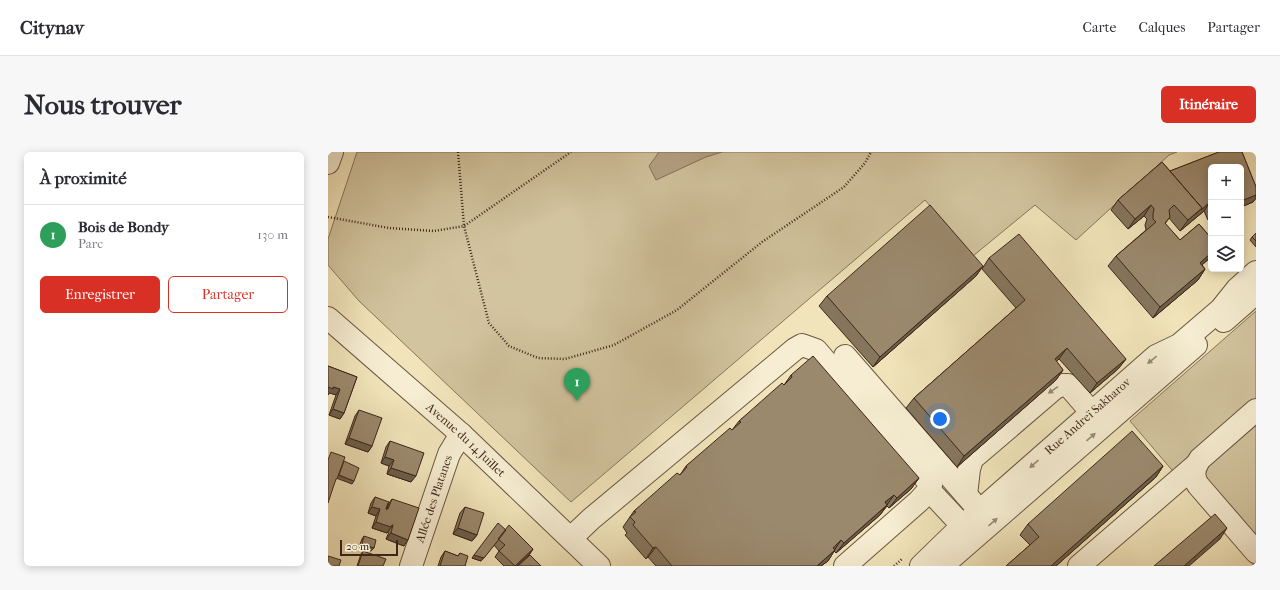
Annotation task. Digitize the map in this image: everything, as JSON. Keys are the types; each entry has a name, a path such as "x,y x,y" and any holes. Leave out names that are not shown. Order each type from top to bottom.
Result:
{"street":[{"name":"Rue Andreï Sakharov","path":"942,566 968,533 980,511 1156,356 1179,345 1221,309 1237,289 1256,272"},
{"name":"Rue Andreï Sakharov","path":"921,566 968,533 1256,293"},
{"name":"Avenue du 14 Juillet","path":"328,318 461,434 599,566"},
{"path":"571,538 591,519 795,349 802,345 816,350 931,485 929,490 919,502 846,566"},
{"path":"845,356 980,511"},
{"path":"966,495 969,469 972,459 1055,388 1062,385 1068,385 1092,413"},
{"path":"1256,410 1200,459 1194,471 1194,480 1256,552"},
{"name":"Allée des Platanes","path":"411,566 449,454 461,434"},
{"path":"1079,566 1196,465"},
{"path":"929,490 968,533"}],"path":[{"path":"458,152 464,226 489,323 509,346 538,358 564,359 614,345 677,310 762,242 844,187 865,163 871,152"},
{"path":"328,217 389,228 434,231 464,226 571,152"}],"shaded area":[{"path":"357,152 1177,152 1169,155 1076,240 1035,205 973,256 925,200 571,502 359,301 328,265 328,239"},
{"path":"659,152 722,152 706,157 656,180 649,166"},
{"path":"1256,311 1256,566 1254,566 1130,421"}],"building":[{"path":"1219,152 1242,152 1256,187 1256,195 1244,200 1244,164 1208,164 1208,204 1201,210 1202,208 1170,171"},
{"path":"1162,162 1202,208 1188,220 1174,205 1169,210 1170,217 1165,223 1180,240 1199,224 1208,234 1208,256 1200,263 1205,269 1160,307 1116,256 1156,222 1153,219 1154,209 1151,205 1135,219 1118,200"},
{"path":"930,205 983,266 880,357 827,296"},
{"path":"1256,233 1256,241 1252,237"},
{"path":"1019,234 1126,359 1097,383 1067,348 1055,359 1063,370 964,456 914,398 1025,300 989,258"},
{"path":"813,356 919,478 897,498 894,495 885,502 887,505 844,543 841,540 833,548 835,550 817,566 672,566 656,547 653,548 633,525 635,522 630,517 636,512 634,511 677,473 680,475 687,467 686,466 730,428 732,430 741,422 739,421 782,383 784,385 792,377 791,375"},
{"path":"328,366 357,377 344,413 333,409 340,389 328,387"},
{"path":"359,410 382,418 372,446 349,438"},
{"path":"1132,431 1163,466 1051,566 1006,566 1039,537 1028,524"},
{"path":"390,441 424,453 416,476 391,468 394,460 385,457"},
{"path":"331,452 345,457 328,503 328,460"},
{"path":"344,461 359,468 354,481 339,475"},
{"path":"375,497 389,502 386,509 388,509 392,499 419,508 408,540 391,533 393,525 391,527 376,522 380,509 372,507"},
{"path":"465,507 484,513 477,535 458,528"},
{"path":"1215,514 1227,528 1184,566 1154,566"},
{"path":"498,523 506,530 484,558 474,555"},
{"path":"509,525 533,549 515,566 499,551 505,545 498,539"},
{"path":"364,536 376,540 374,548 362,544"},
{"path":"363,551 386,559 383,566 358,566"},
{"path":"445,551 458,556 460,553 468,556 465,566 440,566"},
{"path":"530,555 541,566 518,566"},
{"path":"328,556 341,560 339,566 328,566"}],"place":[{"name":"Bois de Bondy","path":"577,401"}]}
